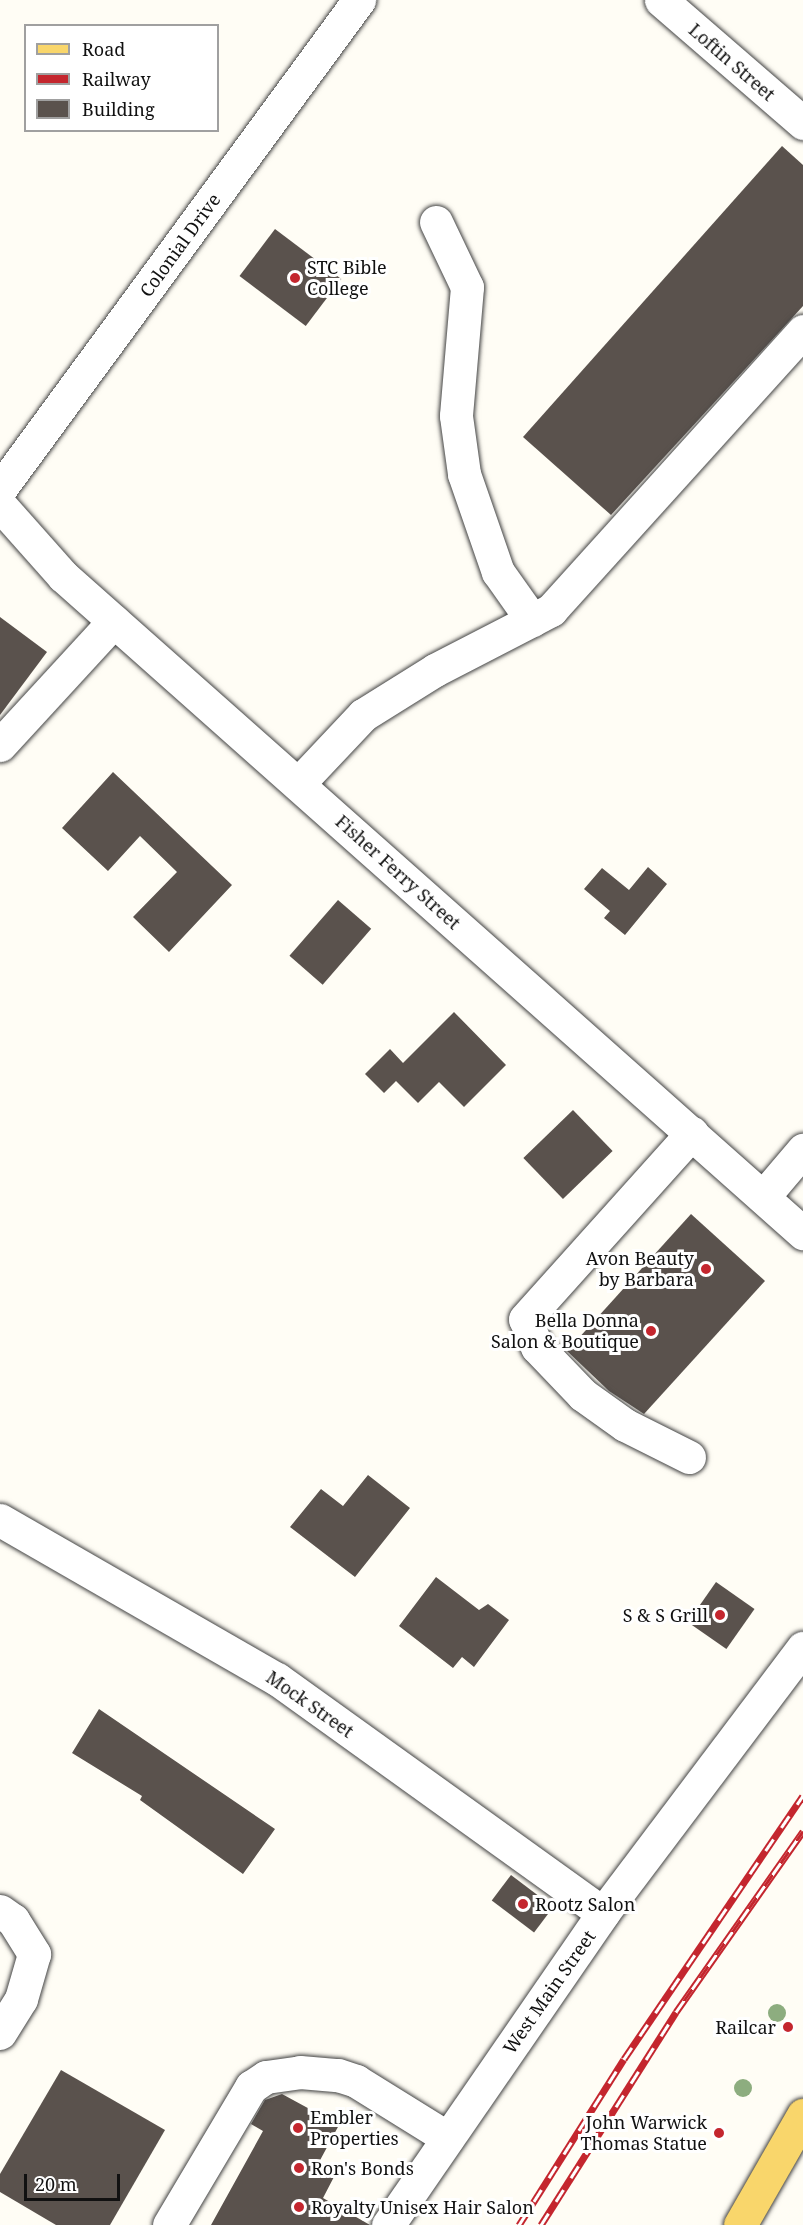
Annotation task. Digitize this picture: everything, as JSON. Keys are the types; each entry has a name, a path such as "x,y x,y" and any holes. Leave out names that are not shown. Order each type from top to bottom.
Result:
{"main road":[{"path":"740,2225 803,2115"}],"street":[{"name":"Colonial Drive","path":"0,489 359,0"},
{"name":"Loftin Street","path":"661,0 803,123"},
{"path":"436,222 467,287 456,416 464,474 498,572 532,620"},
{"path":"298,784 363,715 435,670 551,610 599,562 803,331"},
{"name":"Fisher Ferry Street","path":"0,505 63,576 803,1233"},
{"path":"0,745 114,621"},
{"path":"689,1457 625,1425 583,1395 537,1347 525,1319 692,1133"},
{"path":"763,1197 803,1150"},
{"name":"Mock Street","path":"0,1520 277,1679 603,1914"},
{"name":"West Main Street","path":"388,2225 603,1914 803,1648"},
{"path":"0,1911 13,1920 34,1954 21,1999 0,2033"},
{"path":"169,2225 251,2087 266,2077 318,2072 357,2081 448,2138"}],"building":[{"path":"782,146 803,165 803,306 611,515 523,437"},
{"path":"275,229 341,279 306,326 239,276"},
{"path":"0,617 47,652 0,715"},
{"path":"113,772 232,885 169,952 133,917 177,872 140,836 108,871 62,828"},
{"path":"648,867 667,884 625,935 604,918 610,911 584,889 602,868 629,890"},
{"path":"338,900 371,929 323,985 289,956"},
{"path":"454,1012 506,1065 464,1107 439,1082 418,1103 396,1081 384,1093 365,1074 390,1049 403,1063"},
{"path":"573,1110 613,1151 563,1199 523,1158"},
{"path":"691,1214 765,1281 644,1414 609,1391 567,1351"},
{"path":"368,1475 410,1508 355,1577 290,1527 321,1489 343,1506"},
{"path":"436,1577 479,1610 488,1604 509,1620 474,1667 462,1657 453,1668 399,1626"},
{"name":"S & S Grill","path":"716,1582 755,1609 726,1649 688,1622"},
{"path":"99,1709 275,1829 243,1874 140,1800 142,1796 72,1753"},
{"path":"511,1875 553,1907 534,1932 492,1901"},
{"path":"61,2070 165,2130 110,2225 56,2225 0,2192 0,2174"},
{"path":"282,2094 339,2125 318,2164 336,2173 323,2198 370,2225 211,2225 263,2131 251,2124 265,2100"}],"railway":[{"path":"519,2225 624,2059 803,1796"},
{"path":"541,2225 676,2012 803,1831"}],"place":[{"name":"STC Bible College","path":"295,278"},
{"name":"Avon Beauty by Barbara","path":"706,1269"},
{"name":"Bella Donna Salon & Boutique","path":"651,1331"},
{"name":"S & S Grill","path":"720,1615"},
{"name":"Rootz Salon","path":"523,1904"},
{"name":"Railcar","path":"788,2027"},
{"name":"Embler Properties","path":"298,2128"},
{"name":"John Warwick Thomas Statue","path":"719,2133"},
{"name":"Ron's Bonds","path":"299,2168"},
{"name":"Royalty Unisex Hair Salon","path":"299,2207"}]}
